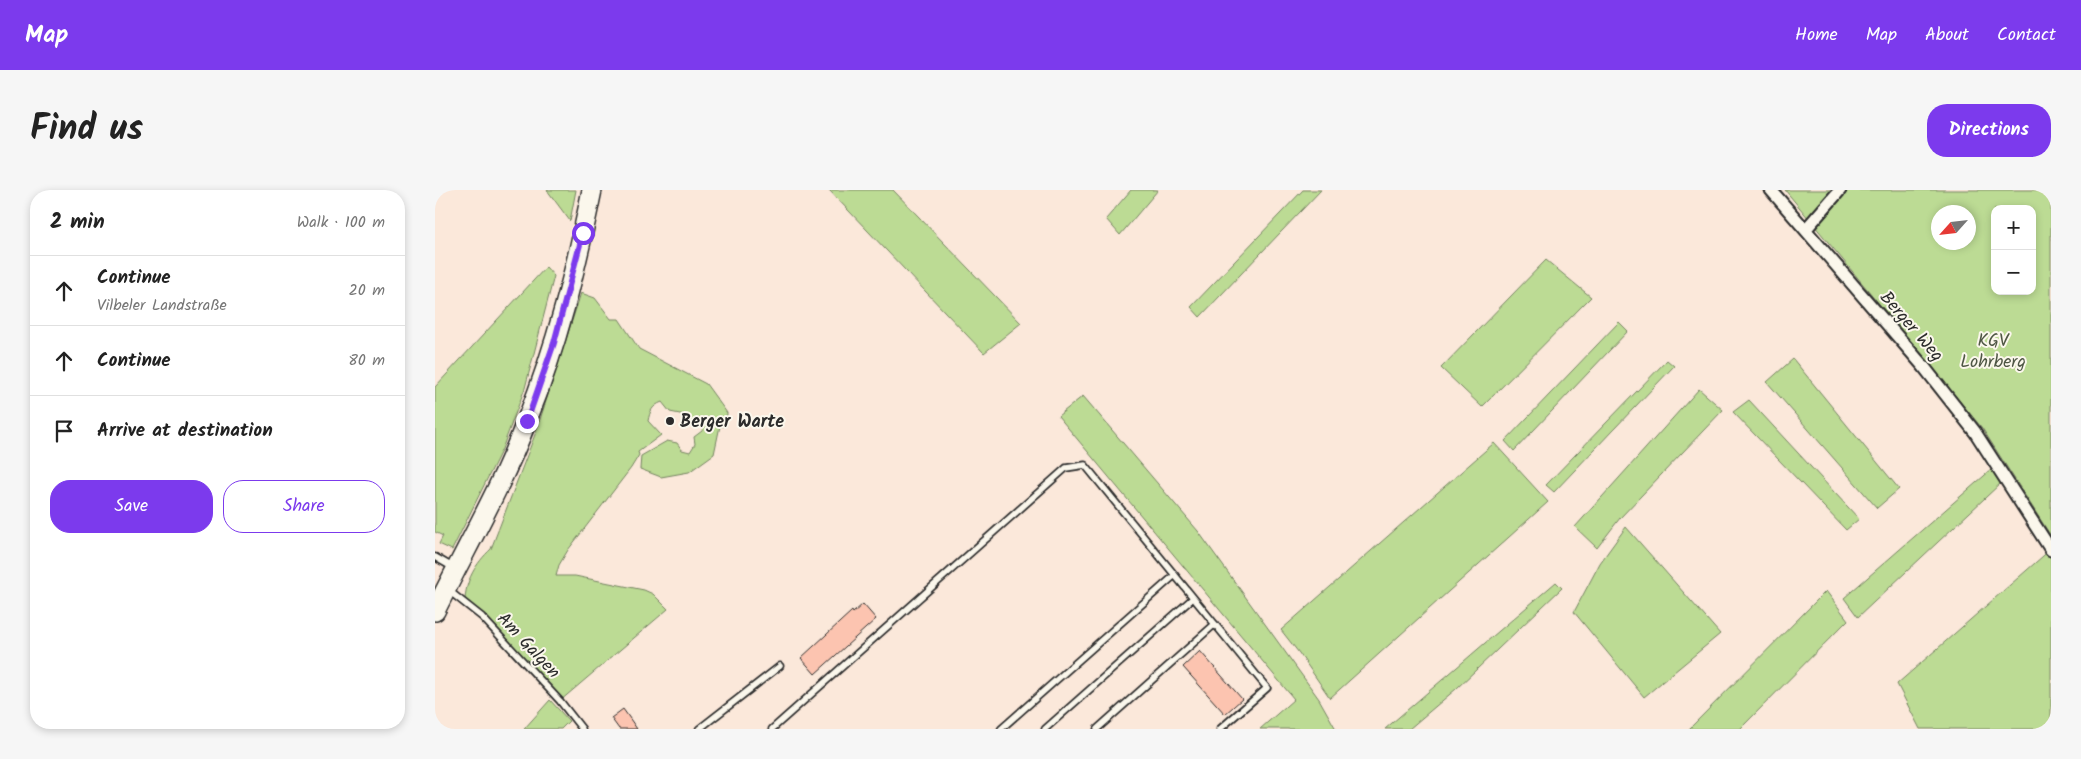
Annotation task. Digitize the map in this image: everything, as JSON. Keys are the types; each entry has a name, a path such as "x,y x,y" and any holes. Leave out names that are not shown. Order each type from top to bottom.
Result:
{"main road":[{"path":"435,611 509,462 527,421 554,343 592,190"}],"street":[{"name":"Berger Weg","path":"1771,190 1925,367 1975,432 2051,550"},
{"path":"1806,229 1840,190"}],"lane":[{"path":"772,729 1066,468 1085,464 1267,688 1220,729"},
{"path":"435,557 456,570"},
{"path":"1001,729 1175,575"},
{"name":"Am Galgen","path":"446,588 482,617 560,701 582,729"},
{"path":"1045,729 1193,598"},
{"path":"1097,729 1215,624"},
{"path":"699,729 780,666"}],"green space":[{"path":"547,190 576,190 570,221"},
{"path":"829,190 893,190 1021,323 984,353"},
{"path":"1131,190 1158,190 1120,235 1106,219"},
{"path":"1303,190 1321,190 1200,317 1191,307"},
{"name":"KGV Lohrberg","path":"1785,190 2051,190 2051,536 1982,428"},
{"path":"1546,260 1591,297 1482,407 1441,368"},
{"path":"546,267 554,276 525,388 502,449 452,550 439,544 443,536 435,532 435,387"},
{"path":"581,293 595,298 611,319 619,319 639,349 706,384 727,413 726,426 720,426 714,454 689,472 661,477 640,469 641,456 667,441 677,443 682,450 690,452 695,444 694,437 702,431 704,425 694,425 685,415 670,412 662,402 654,407 648,421 661,435 638,452 639,455 631,468 568,550 559,565 556,576 575,576 644,590 653,594 668,609 560,701 465,602 469,580 476,566 491,549 536,432"},
{"path":"1619,322 1628,331 1514,451 1505,441"},
{"path":"1793,359 1899,489 1877,508 1767,382"},
{"path":"1667,360 1674,366 1554,492 1546,485"},
{"path":"1699,389 1723,410 1620,518 1597,548 1575,527"},
{"path":"1083,396 1198,531 1319,699 1336,729 1260,729 1294,699 1058,416"},
{"path":"1749,400 1859,519 1846,530 1733,412"},
{"path":"1494,443 1548,502 1330,698 1281,630"},
{"path":"1992,469 2001,483 1858,617 1844,598"},
{"path":"1626,527 1720,634 1644,697 1574,612 1600,563"},
{"path":"2051,549 2051,729 1920,729 1897,684"},
{"path":"1556,582 1562,588 1456,689 1409,729 1385,729"},
{"path":"1826,591 1848,620 1740,729 1689,729"},
{"path":"550,700 569,721 561,729 524,729"}],"building":[{"path":"863,604 876,619 815,674 801,658 852,611 853,613"},
{"path":"1200,651 1242,699 1225,714 1183,667"},
{"path":"623,709 637,729 619,729 611,718"}],"place":[{"name":"Berger Warte","path":"670,421"}],"route":[{"path":"527,421 554,343 583,233"}]}
